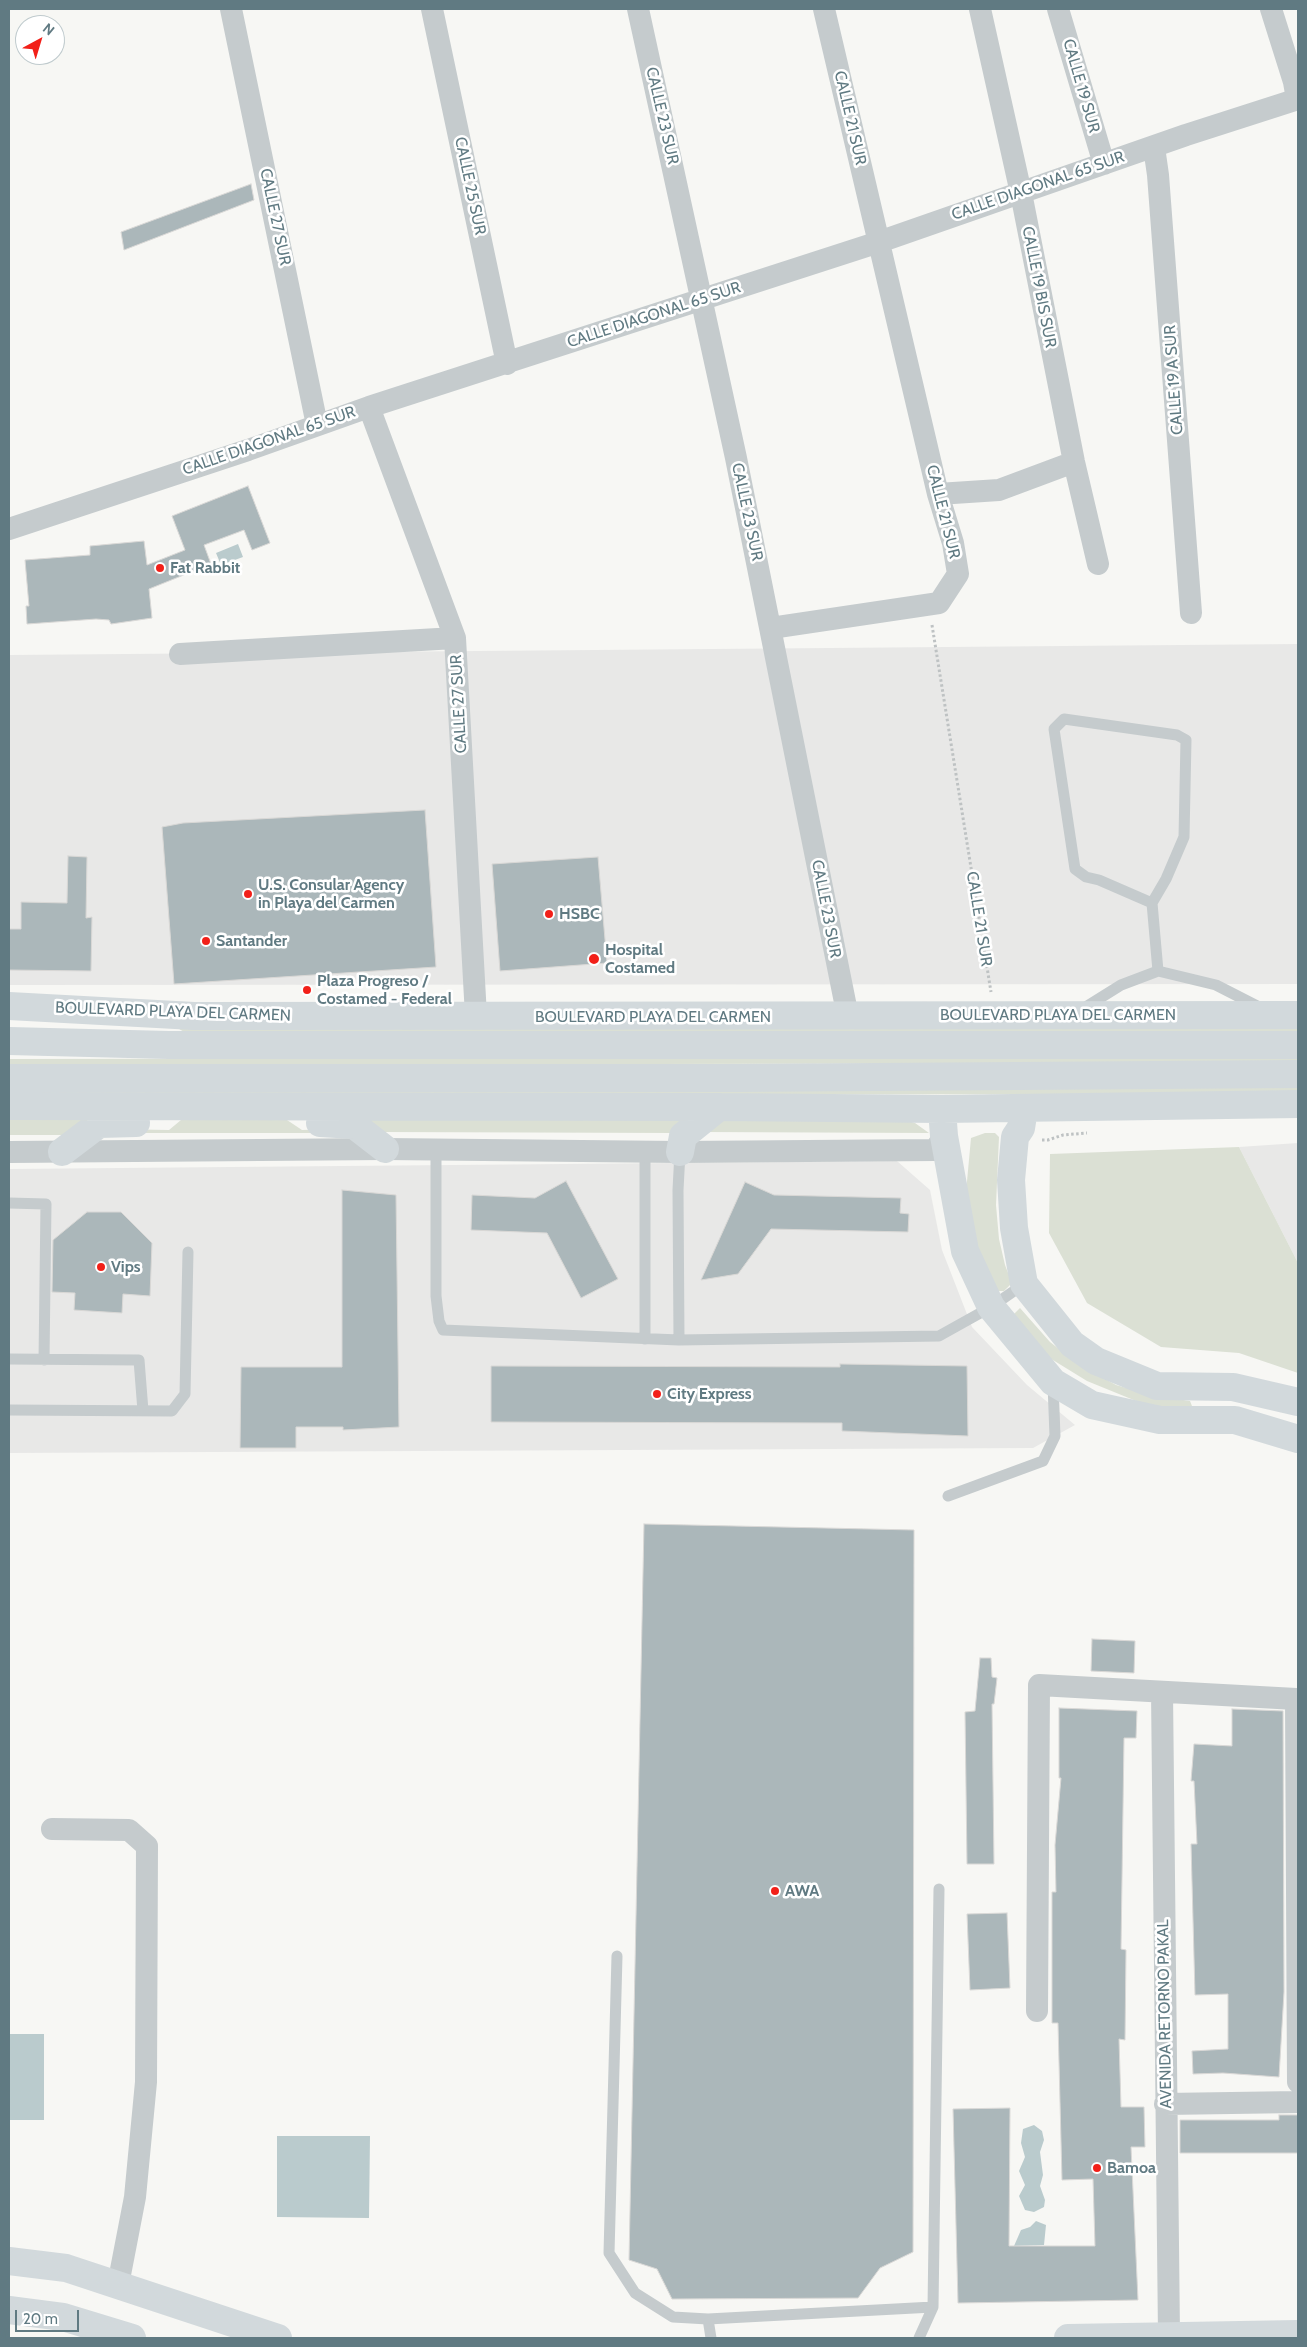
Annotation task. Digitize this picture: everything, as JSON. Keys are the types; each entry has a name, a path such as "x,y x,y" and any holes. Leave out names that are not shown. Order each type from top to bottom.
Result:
{"main road":[{"name":"BOULEVARD PLAYA DEL CARMEN","path":"9,1006 194,1016 848,1017 1074,1014 1286,1015"},
{"path":"9,1041 169,1045 1298,1045"},
{"path":"9,1078 775,1078 1298,1074"},
{"path":"9,1106 719,1106 1024,1109 1298,1104"},
{"path":"62,1152 98,1124 164,1123 191,1105"},
{"path":"285,1106 311,1122 354,1125 385,1149"},
{"path":"680,1152 683,1136 719,1106"},
{"path":"942,1109 944,1136 965,1251 991,1307 1053,1382 1092,1406 1160,1420 1234,1420 1298,1439"},
{"path":"1024,1109 1021,1128 1015,1137 1011,1180 1014,1228 1024,1284 1072,1344 1096,1360 1157,1386 1234,1387 1298,1402"},
{"path":"9,2261 66,2268 278,2338"},
{"path":"9,2310 63,2317 132,2338"},
{"path":"1068,2338 1298,2334"}],"street":[{"name":"CALLE 27 SUR","path":"231,9 317,425"},
{"name":"CALLE 25 SUR","path":"432,9 508,364"},
{"name":"CALLE 23 SUR","path":"638,9 702,299 771,628 848,1017"},
{"name":"CALLE 21 SUR","path":"824,9 938,494 953,543 958,574 939,603"},
{"name":"CALLE 19 BIS SUR","path":"980,9 1021,193 1074,462 1098,564"},
{"name":"CALLE 19 SUR","path":"1058,9 1104,164"},
{"path":"1271,9 1298,99"},
{"name":"CALLE DIAGONAL 65 SUR","path":"9,528 248,450 369,407 508,364 879,242 1298,99"},
{"name":"CALLE 19 A SUR","path":"1154,147 1158,176 1192,613"},
{"name":"CALLE 27 SUR","path":"369,407 455,638 476,1016"},
{"path":"938,494 999,490 1074,462"},
{"path":"771,628 939,603"},
{"path":"180,654 455,638"},
{"path":"9,1152 385,1149 680,1152 935,1150 944,1136"},
{"path":"1037,2011 1039,1685 1296,1699 1298,2082"},
{"name":"AVENIDA RETORNO PAKAL","path":"1162,1692 1169,2336"},
{"path":"52,1829 129,1830 147,1846 146,2082 135,2196 118,2285"},
{"path":"1165,2104 1298,2102"}],"lane":[{"path":"1152,903 1099,880 1086,877 1075,869 1054,729 1064,719 1177,735 1186,740 1184,837 1166,879 1152,903 1158,971"},
{"path":"1074,1014 1120,985 1158,971 1216,985 1286,1015"},
{"path":"436,1151 436,1296 439,1321 444,1330 679,1340 939,1336 991,1307 1024,1284"},
{"path":"645,1151 645,1339"},
{"path":"679,1340 678,1190 680,1152"},
{"path":"9,1203 46,1204 44,1360"},
{"path":"9,1410 172,1411 184,1394 188,1252"},
{"path":"9,1359 139,1360 143,1411"},
{"path":"948,1496 1043,1461 1055,1436 1053,1382"},
{"path":"919,2338 933,2306 939,1889"},
{"path":"618,1956 609,2253 635,2293 673,2317 708,2320 933,2306"},
{"path":"708,2320 711,2338"}],"path":[{"name":"CALLE 21 SUR","path":"939,603 931,621 994,1015"}],"shaded area":[{"path":"238,544 243,557 221,565 216,553"},
{"path":"1298,644 1298,984 9,985 9,655"},
{"path":"1298,1028 1298,1032 186,1033 179,1029"},
{"path":"1298,1057 1298,1063 9,1065 9,1059"},
{"path":"1298,1085 1298,1094 9,1095 9,1088"},
{"path":"692,1117 674,1133 382,1132 363,1120"},
{"path":"719,1119 905,1120 915,1123 929,1133 703,1132"},
{"path":"9,1120 88,1120 68,1135 9,1135"},
{"path":"181,1120 287,1120 302,1130 339,1129 350,1133 99,1133 110,1129 169,1130"},
{"path":"985,1133 995,1133 999,1137 996,1205 999,1239 1005,1265 1012,1283 1004,1291 992,1291 980,1265 966,1192 971,1138"},
{"path":"1298,1143 1298,1263 1239,1147"},
{"path":"1239,1147 1298,1263 1298,1373 1239,1353 1161,1347 1087,1303 1049,1233 1050,1154"},
{"path":"897,1161 930,1190 942,1250 972,1327 1027,1385 1075,1425 1033,1448 9,1453 9,1169"},
{"path":"1020,1308 1050,1342 1077,1363 1116,1385 1151,1395 1190,1401 1192,1406 1186,1412 1141,1403 1087,1381 1048,1357 1012,1316"},
{"path":"9,2034 44,2034 44,2120 9,2120"},
{"path":"1034,2125 1042,2131 1044,2140 1040,2152 1043,2175 1040,2186 1045,2200 1044,2207 1034,2212 1025,2210 1019,2196 1025,2185 1019,2171 1025,2157 1021,2143 1023,2129"},
{"path":"277,2136 370,2136 369,2218 277,2217"},
{"path":"1036,2221 1046,2225 1044,2245 1014,2246 1021,2230 1030,2227"}],"building":[{"path":"251,184 254,200 124,250 121,232"},
{"path":"248,486 270,543 252,550 244,530 204,545 211,564 149,589 152,618 111,624 109,620 96,619 27,624 26,606 29,606 25,560 90,555 90,546 144,541 147,565 185,550 172,516"},
{"path":"425,810 436,967 174,984 162,827 183,823"},
{"path":"68,856 87,857 86,918 92,917 91,971 9,970 9,929 21,929 21,902 67,903"},
{"name":"HSBC","path":"598,857 607,963 500,971 492,864"},
{"path":"566,1181 618,1279 581,1298 547,1233 471,1230 472,1195 535,1198"},
{"path":"745,1182 774,1195 901,1198 900,1213 909,1214 908,1232 771,1229 738,1274 701,1280"},
{"path":"342,1190 396,1195 399,1427 343,1430 343,1427 296,1427 296,1448 240,1448 241,1367 342,1367"},
{"name":"Vips","path":"87,1212 121,1212 152,1243 150,1296 123,1294 122,1313 74,1310 75,1293 52,1292 53,1240"},
{"name":"City Express","path":"840,1364 967,1366 968,1436 842,1431 842,1423 491,1422 491,1366 840,1367"},
{"name":"AWA","path":"644,1524 914,1530 913,2252 880,2268 858,2298 672,2299 657,2269 629,2260"},
{"path":"1092,1639 1135,1641 1134,1673 1091,1671"},
{"path":"980,1658 991,1658 992,1677 997,1678 994,1704 992,1704 994,1864 967,1864 965,1712 975,1711"},
{"path":"1059,1708 1137,1711 1136,1738 1124,1738 1121,1949 1126,1950 1125,2040 1119,2039 1121,2107 1144,2107 1145,2147 1131,2147 1138,2300 958,2303 953,2109 1010,2108 1009,2246 1095,2246 1093,2179 1062,2180 1058,2023 1052,2023 1052,1892 1056,1892 1055,1845 1061,1778 1059,1778"},
{"path":"1232,1709 1283,1711 1284,1992 1279,2077 1223,2073 1193,2074 1192,2051 1228,2049 1228,1994 1195,1995 1191,1844 1197,1844 1194,1781 1191,1781 1194,1744 1232,1746"},
{"path":"1007,1913 1010,1988 970,1990 967,1914"},
{"path":"1279,2115 1298,2115 1298,2153 1180,2153 1180,2120 1279,2120"}],"place":[{"name":"Fat Rabbit","path":"160,568"},
{"name":"U.S. Consular Agency in Playa del Carmen","path":"248,894"},
{"name":"HSBC","path":"549,914"},
{"name":"Santander","path":"206,941"},
{"name":"Hospital Costamed","path":"594,959"},
{"name":"Plaza Progreso / Costamed - Federal","path":"307,990"},
{"name":"Vips","path":"101,1267"},
{"name":"City Express","path":"657,1394"},
{"name":"AWA","path":"775,1891"},
{"name":"Bamoa","path":"1097,2168"}]}
